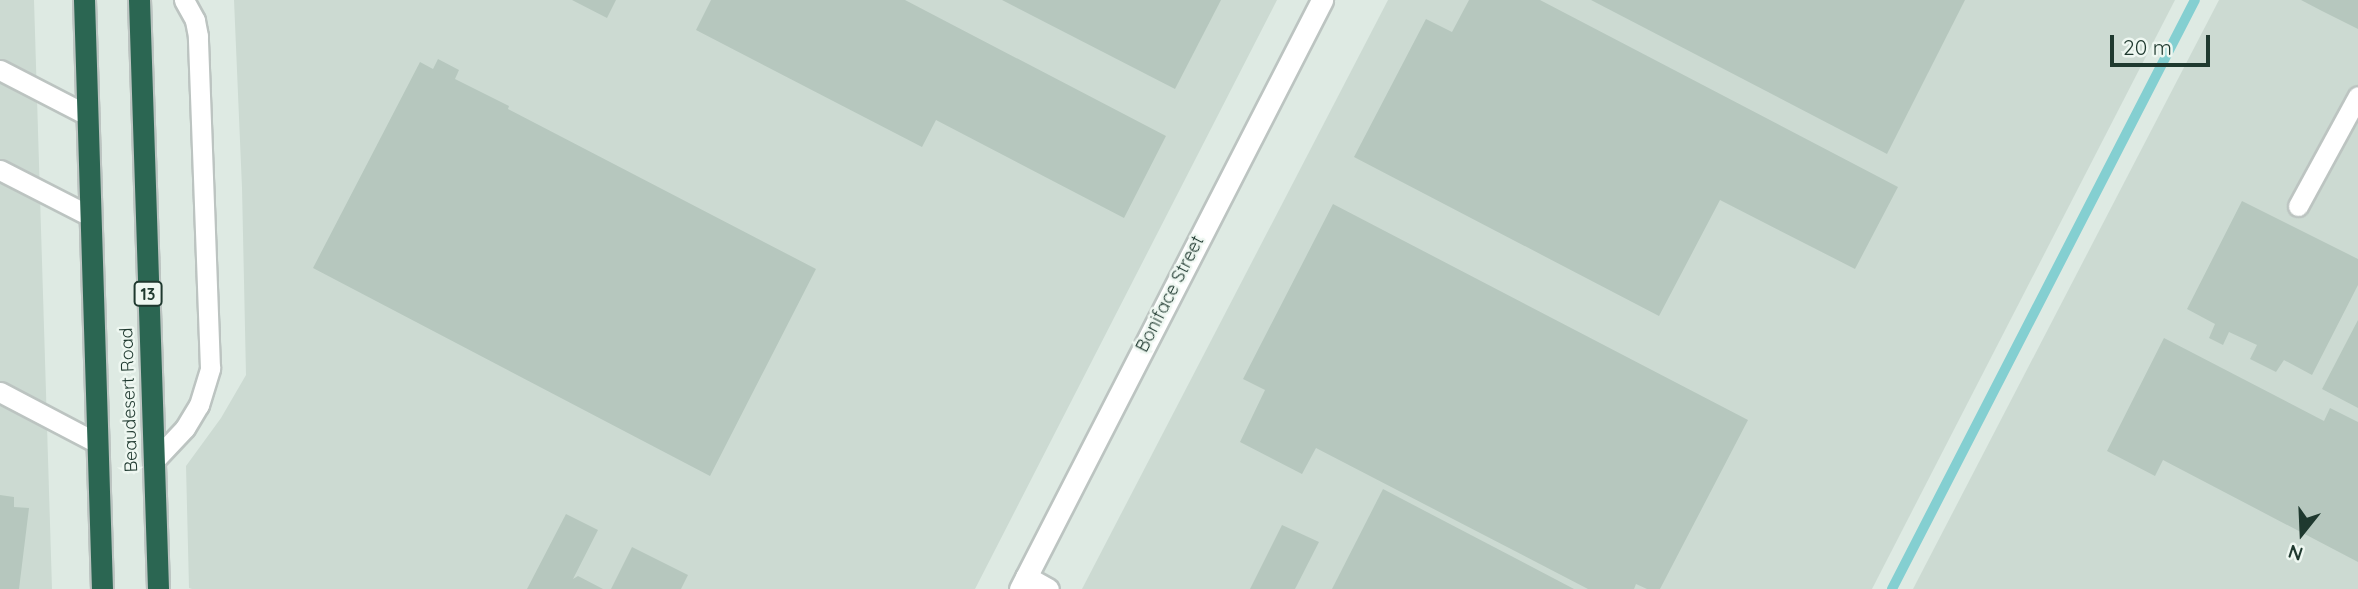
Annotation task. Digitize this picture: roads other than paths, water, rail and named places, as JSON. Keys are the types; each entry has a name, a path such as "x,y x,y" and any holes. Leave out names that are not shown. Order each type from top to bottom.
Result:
{"highway":[{"name":"Beaudesert Road","path":"84,0 102,589"},
{"name":"Beaudesert Road","path":"139,0 158,589"}],"street":[{"name":"Boniface Street","path":"1023,583 1322,0"},
{"path":"1023,583 1048,589"}],"lane":[{"path":"154,461 185,428 199,405 210,368 198,36 195,20 184,0"},
{"path":"0,70 87,115"},
{"path":"2298,206 2358,96"},
{"path":"0,170 90,216"},
{"path":"0,393 97,443"}],"waterway":[{"path":"1892,589 2195,0"}]}
